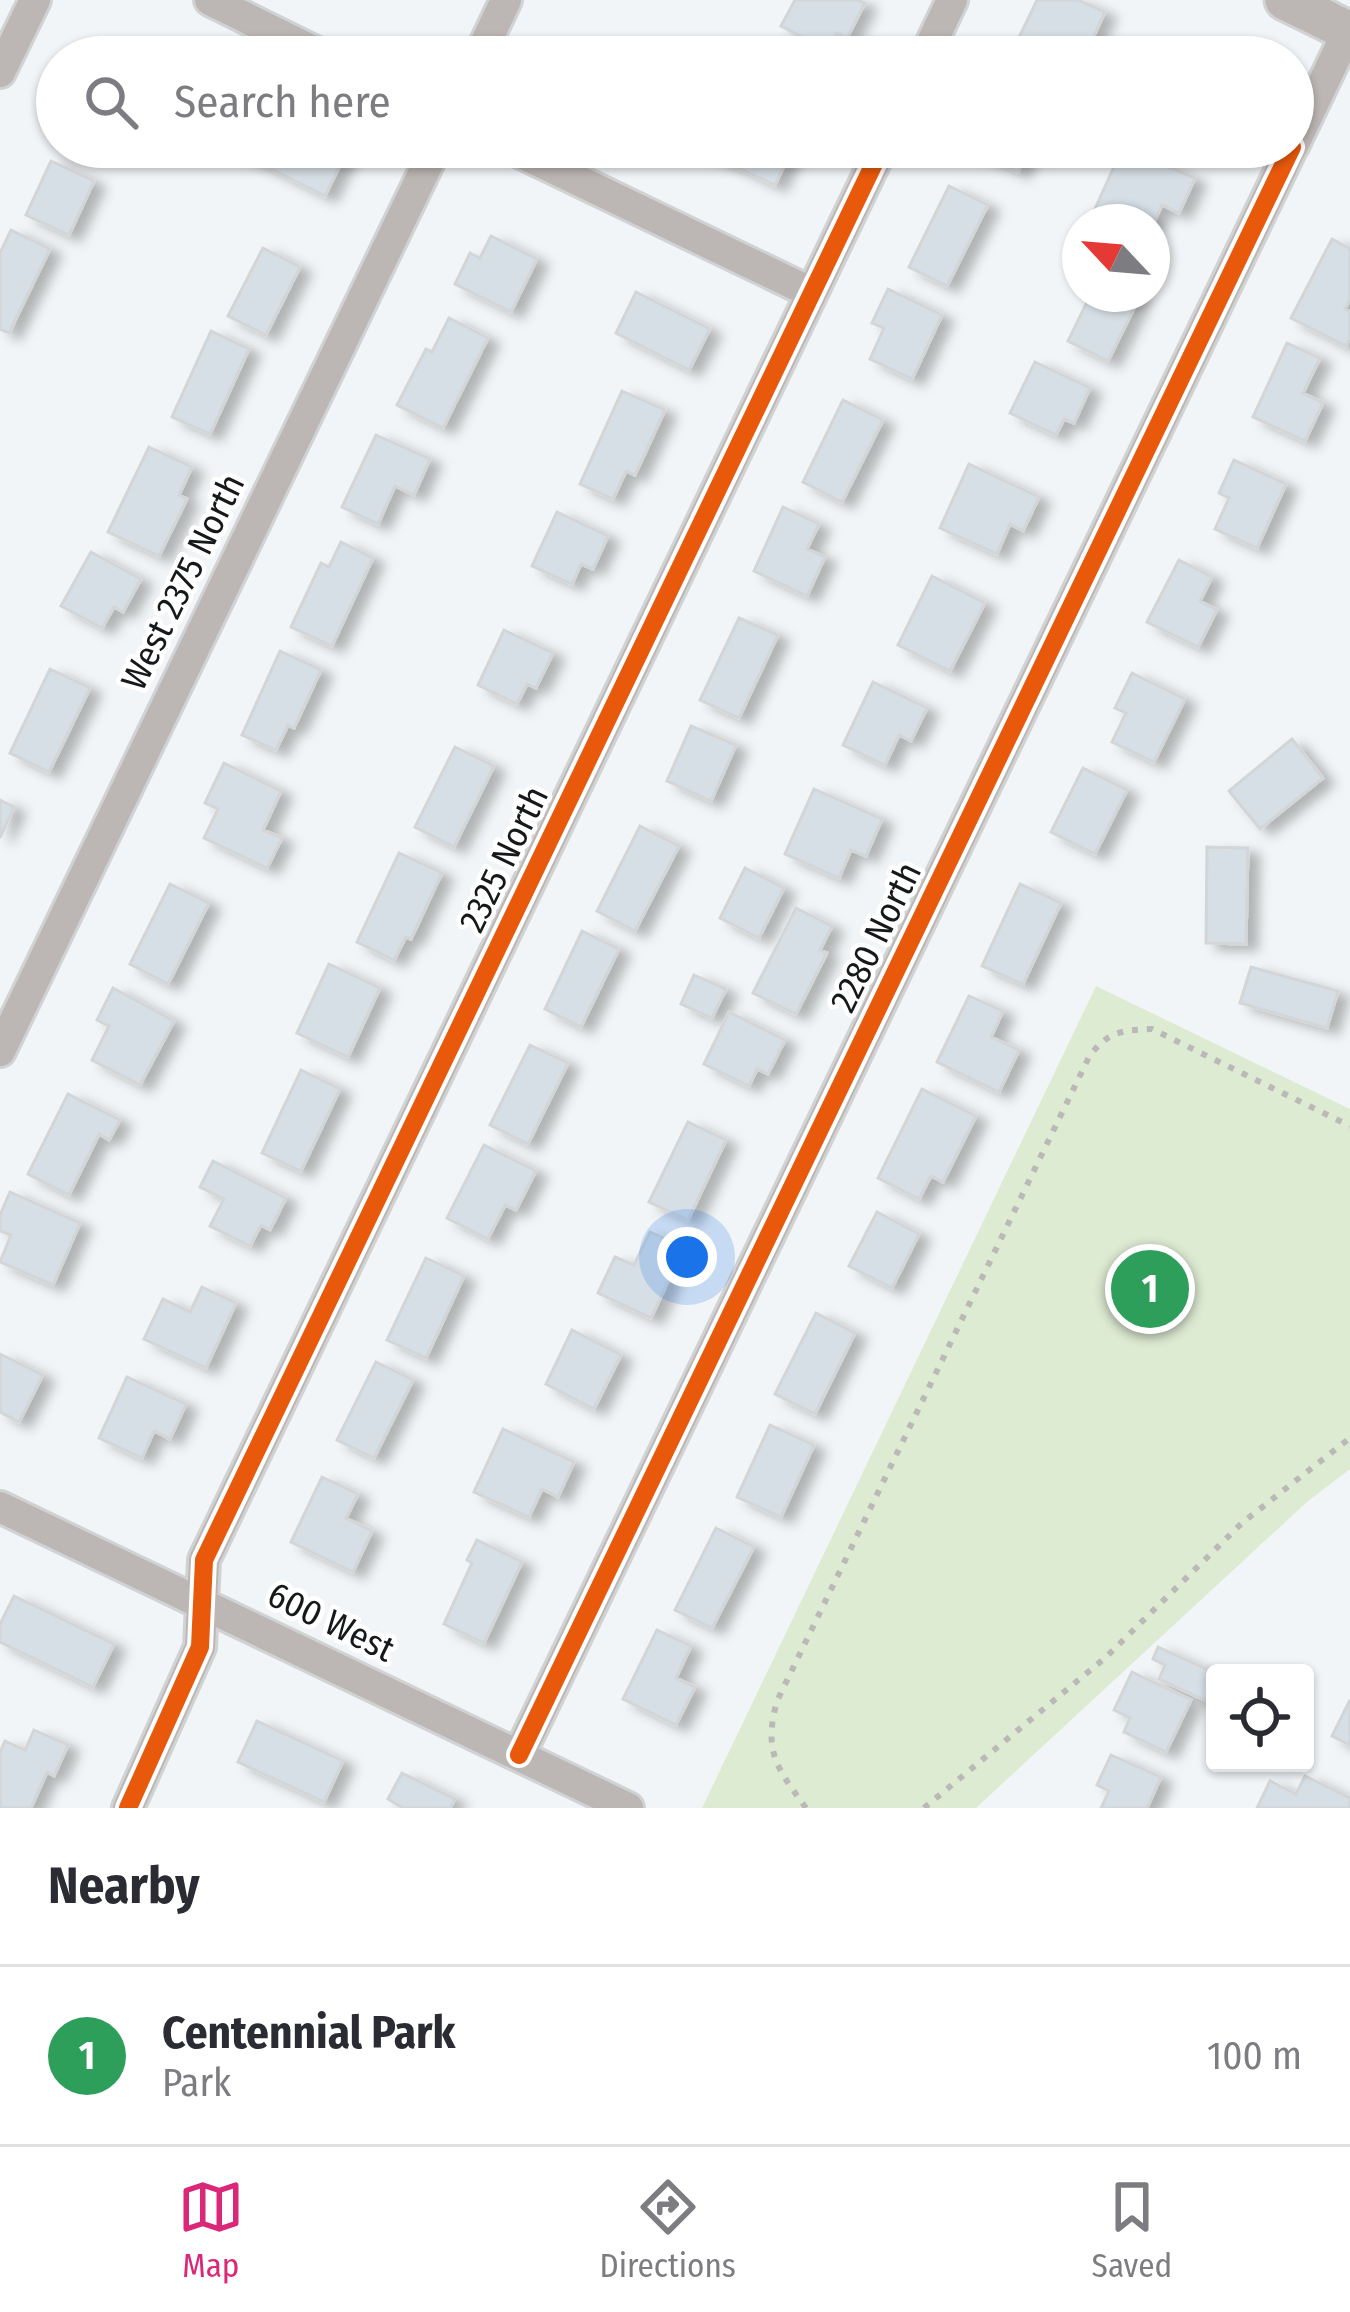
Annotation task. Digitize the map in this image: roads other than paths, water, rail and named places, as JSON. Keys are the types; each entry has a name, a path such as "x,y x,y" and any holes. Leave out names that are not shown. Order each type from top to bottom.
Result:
{"street":[{"path":"0,72 35,0"},
{"path":"210,0 283,36"},
{"path":"489,36 506,0"},
{"path":"935,36 952,0"},
{"path":"1286,0 1349,30"},
{"name":"2280 North","path":"1314,102 1349,30"},
{"name":"West 2375 North","path":"0,1051 426,168"},
{"path":"553,168 812,292"},
{"name":"2325 North","path":"128,1808 200,1648 204,1560 872,168"},
{"name":"2280 North","path":"519,1755 1282,168"},
{"name":"600 West","path":"0,1507 628,1808"}],"place":[{"name":"Centennial Park","path":"1150,1289"}]}
